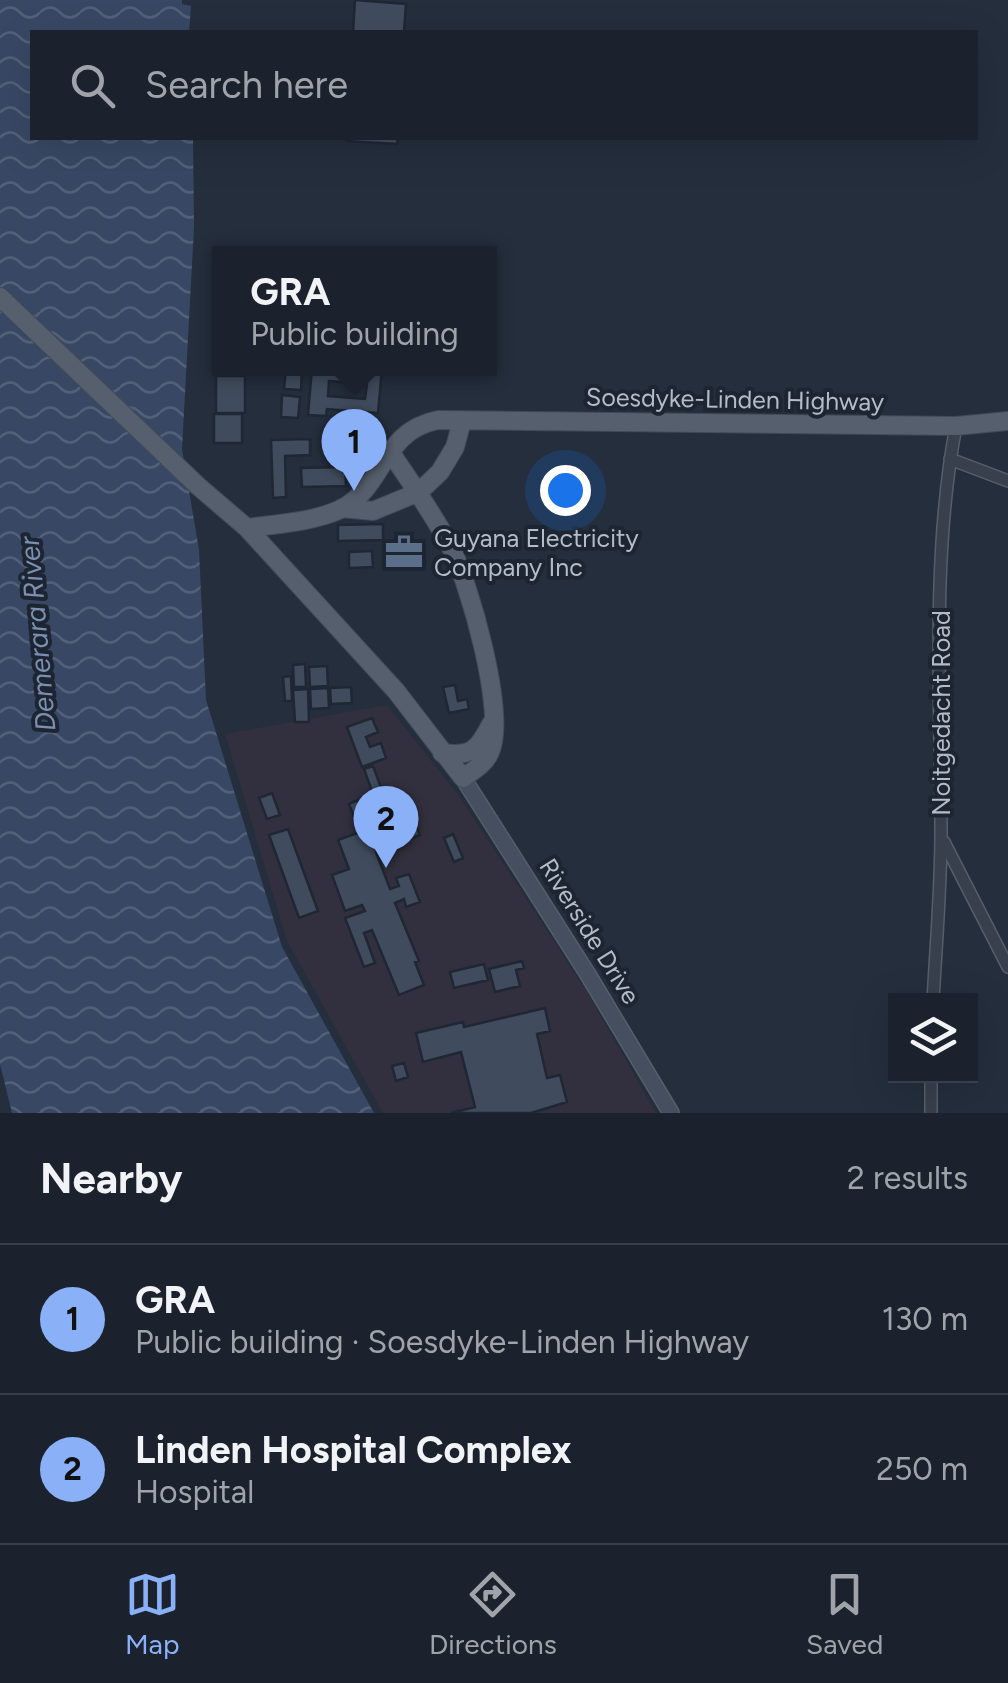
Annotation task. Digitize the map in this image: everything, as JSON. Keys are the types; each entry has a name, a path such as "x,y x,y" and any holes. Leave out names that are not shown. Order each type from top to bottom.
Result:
{"main road":[{"path":"0,298 247,528 396,692 463,778 484,764 492,749 491,688 461,568 419,492 391,453"},
{"path":"247,528 304,520 342,508 373,511 419,492 440,472 455,446 462,421"},
{"name":"Soesdyke-Linden Highway","path":"342,508 356,497 403,434 424,423 956,426 1008,421"},
{"path":"442,752 462,756 471,752 494,719"}],"street":[{"name":"Noitgedacht Road","path":"933,993 941,838 941,600 950,459 956,426"},
{"path":"950,459 1008,481"},
{"name":"Riverside Drive","path":"463,778 672,1113"},
{"path":"941,838 1008,968"},
{"path":"931,1083 931,1113"}],"shaded area":[{"path":"387,705 459,796 587,992 656,1113 383,1113 287,941 225,734"}],"water":[{"name":"Demerara River","path":"0,0 182,0 182,4 191,6 189,30 30,30 30,140 193,140 194,227 182,449 199,550 206,700 282,947 374,1113 12,1113 0,1064"}],"building":[{"path":"355,0 406,4 404,30 353,30"},
{"path":"347,140 398,140 397,144"},
{"path":"216,376 245,376 245,413 216,413"},
{"path":"285,376 302,376 301,390 284,389"},
{"path":"311,376 381,376 378,413 327,409 326,416 308,415","holes":["329,381 367,384 365,399 328,396"]},
{"path":"282,395 300,397 298,418 281,417"},
{"path":"214,414 242,414 242,443 214,443"},
{"path":"373,438 373,451 357,451 357,463 368,463 369,474 350,474 352,451 330,452 330,439"},
{"path":"310,439 310,455 285,456 286,497 273,498 271,440"},
{"path":"345,467 346,486 302,487 301,468"},
{"path":"383,524 383,540 338,541 338,525"},
{"path":"425,545 425,564 391,565 390,546"},
{"path":"372,551 373,567 349,568 349,552"},
{"path":"305,664 306,687 294,687 293,665"},
{"path":"327,666 328,686 310,687 309,667"},
{"path":"291,676 292,701 285,701 283,677"},
{"path":"455,685 458,701 467,699 469,709 449,713 443,687"},
{"path":"351,687 352,703 331,704 330,688"},
{"path":"328,688 329,708 311,709 310,689"},
{"path":"308,689 309,722 295,722 293,690"},
{"path":"372,718 378,732 366,737 370,747 381,743 386,758 362,767 347,727"},
{"path":"373,766 382,790 373,794 364,769"},
{"path":"272,793 280,815 267,819 259,798"},
{"path":"358,800 369,829 377,826 373,815 407,802 420,835 376,852 390,889 399,886 396,878 409,874 420,902 406,907 404,899 395,903 419,961 415,962 424,985 399,995 372,930 364,933 375,963 364,967 345,918 365,911 362,905 345,911 332,875 349,869 338,840 360,832 349,804"},
{"path":"288,829 318,911 299,918 269,835"},
{"path":"453,834 463,858 454,862 444,838"},
{"path":"522,961 524,968 516,970 520,986 495,992 489,969"},
{"path":"484,964 488,980 454,988 450,972"},
{"path":"545,1008 550,1031 537,1034 547,1078 560,1075 567,1102 531,1113 451,1113 475,1107 461,1052 423,1062 416,1033 463,1022 464,1027"},
{"path":"404,1063 408,1077 396,1081 392,1066"}],"place":[{"name":"GRA","path":"354,491"},
{"name":"Guyana Electricity Company Inc","path":"404,552"},
{"name":"Linden Hospital Complex","path":"386,868"}]}
